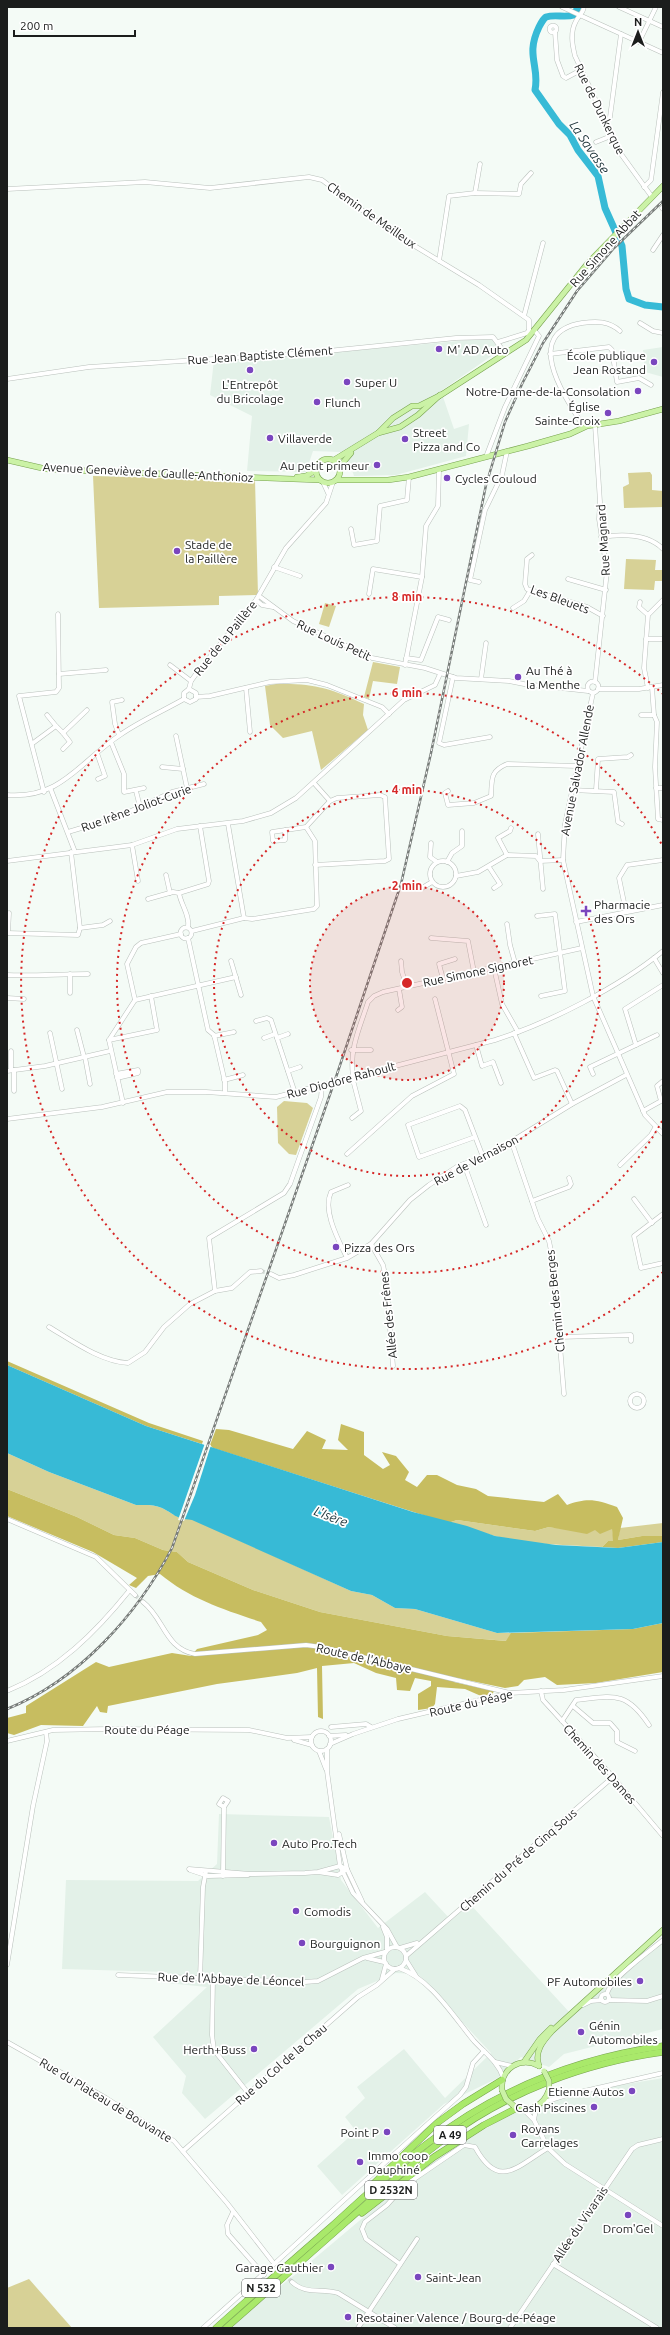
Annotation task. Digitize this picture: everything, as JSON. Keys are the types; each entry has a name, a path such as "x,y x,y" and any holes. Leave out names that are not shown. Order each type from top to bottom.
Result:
{"highway":[{"name":"A 49","path":"306,2249 416,2152 479,2108 528,2083 557,2071 614,2055 663,2046"},
{"name":"A 49","path":"274,2286 408,2168 444,2139 476,2118 516,2096 559,2078 616,2061 663,2052"},
{"name":"D 2532N","path":"306,2249 429,2130 458,2108 503,2078"},
{"name":"D 2532N","path":"274,2286 419,2167 484,2125 518,2108"},
{"name":"N 532","path":"216,2328 306,2249"},
{"name":"N 532","path":"226,2328 274,2286"}],"main road":[{"name":"Rue Simone Abbat","path":"441,395 531,336 588,263 663,186"},
{"path":"441,395 416,406 412,406 391,421 378,433 356,448 334,460 321,460 316,470 322,481 388,480 409,477 570,434 584,427 619,421 663,409"},
{"path":"378,433 396,428 416,416 441,395"},
{"path":"416,406 419,413"},
{"path":"391,421 392,425 396,428"},
{"path":"335,481 340,469 356,448"},
{"name":"Avenue Geneviève de Gaulle-Anthonioz","path":"7,460 46,469 290,478 322,481"},
{"path":"334,460 340,469 352,480"},
{"name":"Avenue Geneviève de Gaulle-Anthonioz","path":"290,478 306,476 316,470"},
{"path":"539,2066 537,2054 542,2043 596,1990 663,1930"},
{"path":"524,2062 544,2034 596,1990"},
{"path":"524,2062 539,2066 544,2071 550,2089 539,2105 518,2108 506,2099 502,2090 503,2078 512,2066 524,2062"}],"street":[{"path":"562,7 663,53"},
{"name":"Rue de Dunkerque","path":"584,7 578,14 572,34 575,56 621,154 652,196"},
{"path":"619,7 663,27"},
{"path":"639,42 656,7"},
{"path":"555,32 557,60 563,76 566,78 581,70"},
{"path":"606,123 610,117 621,34"},
{"path":"644,187 651,180 663,92"},
{"path":"596,142 612,136"},
{"path":"475,193 480,164"},
{"path":"439,261 449,196 475,193 519,194 521,184 530,173"},
{"name":"Chemin de Meilleux","path":"7,189 144,182 210,188 309,177 322,180 390,231 524,316"},
{"path":"653,250 663,235"},
{"path":"505,353 498,342 527,333 530,324 524,316 543,243"},
{"path":"584,427 564,396 555,374 550,354 555,339 570,325 608,323 620,331"},
{"path":"640,323 652,331 663,333"},
{"path":"486,457 505,407 540,334 535,331"},
{"path":"531,336 536,342"},
{"name":"Rue Jean Baptiste Clément","path":"7,379 96,367 308,353 456,338 492,337 498,342"},
{"path":"550,354 609,347 612,350 616,382 639,378 651,385"},
{"name":"Rue Magnard","path":"594,680 606,590 607,564 601,537 595,425"},
{"path":"479,582 470,580 485,510 502,475 507,451"},
{"path":"404,665 422,577 426,526 438,506 439,469"},
{"path":"351,529 354,545 377,541 380,506 407,500 409,477"},
{"path":"322,481 328,493"},
{"name":"Rue de la Paillère","path":"189,689 191,681 259,596 286,548 326,503 328,493 335,481"},
{"path":"601,537 640,537 654,542 663,549"},
{"name":"Les Bleuets","path":"532,555 527,559 525,584 530,591 587,607 603,616"},
{"path":"274,567 300,576"},
{"path":"369,594 373,569 422,577"},
{"path":"568,579 606,590"},
{"path":"513,608 524,601 530,591"},
{"name":"Rue Louis Petit","path":"259,596 293,621 357,652 453,677 579,689 590,692"},
{"name":"Rue Louis Petit","path":"256,600 262,605 274,608"},
{"path":"663,600 648,615 644,668 650,688 654,715 657,722 656,788 658,819 663,820"},
{"path":"640,602 639,607 648,615"},
{"path":"44,792 19,696 56,692 59,688 58,614"},
{"path":"406,658 421,660 438,617 448,620"},
{"path":"646,639 663,639"},
{"path":"481,679 486,643"},
{"path":"170,666 191,681"},
{"path":"59,674 106,670"},
{"path":"7,862 132,845 177,829 247,821 271,813 289,804 314,783 394,708 409,697 435,685 442,674"},
{"path":"453,677 439,743 444,745 490,738"},
{"path":"184,699 190,702 196,697 270,682 307,680 327,685 382,707 394,708"},
{"path":"594,680 598,689"},
{"path":"590,692 594,680"},
{"path":"590,692 598,689 627,690 663,685"},
{"path":"246,688 250,732"},
{"path":"184,699 184,693 189,689 195,691 196,697"},
{"name":"Avenue Salvador Allende","path":"590,692 578,766 564,834 563,860 593,996 626,1075 643,1111 655,1128 663,1134"},
{"path":"7,795 28,795 51,790 119,735 184,699"},
{"path":"119,735 115,724 112,702 122,700"},
{"path":"382,707 389,714"},
{"path":"63,733 87,710"},
{"path":"47,715 70,742 63,749"},
{"path":"641,715 654,715"},
{"path":"32,743 56,726"},
{"path":"176,736 187,788"},
{"path":"111,742 124,774 124,792 136,791 144,788"},
{"path":"97,753 104,776 98,779"},
{"path":"596,790 598,759 628,757 631,755"},
{"path":"448,791 446,793 448,805 474,804 491,796 493,776 498,768 507,764 578,766"},
{"path":"162,767 183,769"},
{"path":"314,783 330,801"},
{"name":"Rue Irène Joliot-Curie","path":"68,832 118,817 187,788 204,784"},
{"path":"656,788 663,788"},
{"path":"9,913 8,933 78,935 80,928 73,852 68,832 51,790"},
{"path":"572,790 614,792 618,822 622,824"},
{"path":"136,791 140,807"},
{"path":"284,830 306,827 330,801 344,798 380,795 385,797 389,859 385,861 316,865"},
{"path":"228,824 244,918"},
{"path":"148,899 170,893 179,893 208,884 209,881 200,826"},
{"path":"181,934 183,928 190,929 244,918 252,920 316,908 316,865 314,838 306,827"},
{"path":"507,855 498,838 510,831 511,828"},
{"path":"447,862 452,853 462,846 462,831"},
{"path":"538,834 542,889"},
{"path":"431,843 430,857 437,862 447,862 463,874"},
{"path":"132,845 138,881"},
{"path":"432,882 440,887 448,886 456,876 478,872 489,867 507,855 536,856 540,860 563,860"},
{"path":"626,912 619,878 627,865 663,860"},
{"path":"432,882 431,869 437,862"},
{"path":"489,867 500,884 494,888"},
{"path":"455,868 456,876"},
{"path":"166,875 170,893"},
{"path":"422,888 432,882"},
{"path":"179,893 192,935 188,938"},
{"path":"576,922 663,905"},
{"path":"537,916 555,914 565,991 541,996"},
{"path":"80,928 103,925 110,921"},
{"path":"507,924 510,945 515,963"},
{"path":"181,934 183,937 188,938"},
{"path":"135,1000 127,964 136,947 141,943 181,934"},
{"path":"188,938 208,1030 214,1036 224,1080 225,1093"},
{"path":"430,938 468,941 474,972"},
{"name":"Rue Simone Signoret","path":"352,1050 368,1002 374,996 407,987 582,948"},
{"name":"Rue Diodore Rahoult","path":"7,1119 70,1112 122,1103 167,1092 225,1093 271,1097 295,1093 352,1076 476,1045 516,1032 593,996 663,951"},
{"path":"654,958 663,973"},
{"path":"443,979 439,964 455,959"},
{"path":"231,961 240,995"},
{"path":"401,961 402,972 407,987"},
{"path":"494,968 502,1004 516,1032 534,1078 555,1070 557,1071 572,1104"},
{"path":"7,975 43,976 51,973 88,974"},
{"path":"70,974 70,993"},
{"path":"122,1103 110,1051 109,1040 135,1000 236,977"},
{"path":"636,1045 625,1008 663,985"},
{"path":"398,1010 402,1007 399,989"},
{"path":"109,1040 157,1030 151,996"},
{"path":"7,998 24,999"},
{"path":"347,1154 412,1096 454,1074 435,999"},
{"path":"256,1021 269,1018 295,1093"},
{"path":"77,1030 85,1057 90,1084"},
{"path":"214,1036 234,1032"},
{"path":"50,1033 62,1089"},
{"path":"264,1038 288,1034"},
{"path":"593,1074 590,1067 657,1035"},
{"path":"476,1045 482,1066 493,1062 501,1083"},
{"path":"352,1118 361,1111 352,1076 350,1060 352,1050 371,1050"},
{"path":"11,1051 11,1071 14,1091"},
{"path":"11,1071 56,1064 110,1051"},
{"path":"288,1071 300,1067"},
{"path":"224,1080 243,1075"},
{"name":"Rue de Vernaison","path":"270,1274 279,1278 294,1275 347,1258 371,1244 410,1200 429,1185 464,1164 483,1158 512,1143 572,1104 626,1075"},
{"path":"643,1111 662,1101 657,1086 663,1081"},
{"path":"214,1291 209,1238 284,1194 290,1184 322,1097 322,1086"},
{"path":"475,1137 419,1157 408,1125 460,1106 466,1110 483,1158"},
{"path":"620,1165 651,1135 655,1128"},
{"name":"Chemin des Berges","path":"512,1143 538,1220 549,1241 564,1394"},
{"path":"464,1164 486,1225"},
{"path":"532,1201 569,1187 571,1184 569,1178"},
{"path":"347,1258 330,1217 329,1195 331,1192 348,1185"},
{"path":"634,1199 652,1223"},
{"path":"663,1214 634,1236 641,1268 663,1263"},
{"name":"Allée des Frênes","path":"371,1244 382,1265 386,1279 393,1366"},
{"path":"48,1327 115,1361 128,1363 145,1352 164,1326 184,1308 214,1291 232,1288 250,1272 261,1271"},
{"path":"559,1337 631,1334 631,1341"},
{"path":"7,1519 96,1557 135,1596"},
{"path":"7,1691 27,1682 72,1651 94,1633 129,1591"},
{"name":"Route de l'Abbaye","path":"143,1602 173,1643 187,1653 195,1654 306,1646 321,1647 510,1693"},
{"name":"Route du Péage","path":"330,1744 371,1727 398,1719 510,1693 564,1690 663,1676"},
{"name":"Chemin des Dames","path":"541,1691 543,1700 613,1777 663,1836"},
{"path":"562,1721 576,1700 620,1696 632,1704 649,1724"},
{"path":"573,1706 593,1723 610,1723 617,1731 618,1742 635,1751"},
{"path":"331,1728 366,1724 371,1727"},
{"name":"Route du Péage","path":"7,1741 46,1732 108,1729 249,1730 288,1738 312,1745"},
{"path":"319,1751 327,1748 330,1744 329,1736 320,1731 312,1737 312,1745 319,1751 327,1771"},
{"path":"7,1965 33,1806 46,1741 46,1732"},
{"name":"Route du Péage","path":"329,1736 353,1734"},
{"name":"Route du Péage","path":"288,1738 312,1737"},
{"path":"327,1748 327,1771 336,1826 340,1866 353,1893 387,1929 417,1978"},
{"name":"Chemin du Pré de Cinq Sous","path":"406,1958 421,1941 479,1894 613,1777"},
{"path":"223,1876 224,1807"},
{"path":"336,1826 347,1869 364,1905"},
{"path":"206,1873 223,1876 318,1872 340,1866 347,1869"},
{"path":"318,1872 331,1875 343,1873 347,1869"},
{"path":"206,1873 223,1871 250,1874"},
{"path":"200,1979 203,1887 206,1873"},
{"path":"381,1982 385,1963 387,1937 382,1924"},
{"path":"609,2000 607,1994 608,1988 663,1940"},
{"name":"Chemin du Pré de Cinq Sous","path":"399,1947 421,1941"},
{"path":"386,1951 399,1947"},
{"name":"Rue de l'Abbaye de Léoncel","path":"118,1975 213,1980 318,1981 363,1958 386,1951"},
{"path":"363,1958 372,1958 417,1978 439,1998 495,2062 503,2078"},
{"path":"397,1969 406,1958"},
{"name":"Rue du Col de la Chau","path":"183,2151 358,1997 381,1982 397,1969"},
{"path":"213,1980 212,2035 214,2050 248,2093"},
{"path":"602,2000 602,1996 607,1994"},
{"path":"577,2008 591,2001 647,2001 663,1996"},
{"name":"Rue du Plateau de Bouvante","path":"7,2042 161,2131 183,2151 228,2203 233,2212 272,2261"},
{"path":"203,2328 264,2275 371,2174 460,2095 466,2087 473,2063 484,2051"},
{"path":"495,2062 512,2066"},
{"path":"534,2120 539,2105 567,2095 663,2073"},
{"path":"550,2089 557,2093 567,2095"},
{"path":"518,2108 534,2120 548,2148 570,2169 663,2226"},
{"name":"Allée du Vivarais","path":"510,2328 604,2189 635,2147 663,2139"},
{"path":"400,2264 366,2239 362,2229 366,2222 387,2205 404,2186 464,2145 475,2148 488,2166 499,2172 508,2172 548,2148"},
{"path":"233,2212 227,2225 228,2234 264,2275"},
{"path":"358,2328 417,2239"},
{"path":"553,2264 657,2328"},
{"path":"292,2282 303,2290 324,2290 338,2293 396,2328"}],"shaded area":[{"path":"491,338 500,350 441,391 454,429 469,424 466,456 396,475 354,476 350,464 340,452 313,451 306,472 247,471 252,416 210,395 214,360 316,354"},
{"name":"École publique Jean Rostand","path":"663,347 663,377 645,372 643,350"},
{"path":"650,472 652,475 652,490 663,491 663,507 624,508 623,487 629,484 628,473"},
{"name":"Stade de la Paillère","path":"93,476 255,480 258,595 219,596 219,605 99,608"},
{"path":"626,559 656,560 655,570 663,570 663,581 655,581 654,590 624,589"},
{"path":"325,603 336,606 329,627 319,624"},
{"path":"373,662 400,667 397,684 373,681 369,699 364,697"},
{"path":"276,684 301,684 331,690 364,704 363,715 368,730 321,770 312,731 283,738 270,725 265,686"},
{"path":"284,1101 307,1103 313,1108 296,1155 289,1154 278,1143 277,1107"},
{"path":"7,1361 149,1423 203,1441 202,1444 146,1426 7,1365"},
{"path":"341,1424 364,1432 364,1455 383,1469 390,1465 382,1452 396,1456 409,1472 405,1480 417,1487 427,1475 437,1475 457,1485 476,1489 488,1496 544,1502 558,1494 567,1505 587,1500 598,1501 617,1507 623,1518 618,1540 642,1536 663,1536 663,1542 618,1548 602,1547 608,1541 613,1541 612,1529 600,1534 595,1530 587,1534 549,1527 535,1531 457,1520 448,1523 213,1448 210,1445 216,1429 229,1430 293,1449 307,1431 326,1440 322,1449 348,1450 338,1440"},
{"path":"7,1453 49,1472 136,1505 155,1506 162,1508 178,1517 192,1519 351,1591 372,1595 395,1608 415,1609 497,1633 511,1633 511,1637 507,1641 447,1636 320,1612 253,1590 188,1562 177,1552 163,1550 135,1538 114,1535 77,1517 7,1489"},
{"path":"7,1489 77,1517 114,1535 135,1538 163,1550 177,1552 188,1562 253,1590 320,1612 447,1636 506,1641 511,1633 633,1629 663,1623 663,1672 596,1683 557,1685 545,1677 524,1680 518,1686 505,1688 457,1678 454,1682 494,1691 492,1695 481,1696 465,1689 437,1687 435,1704 432,1708 418,1710 418,1694 431,1686 431,1681 415,1678 410,1691 397,1690 396,1678 376,1673 354,1663 322,1666 323,1719 318,1717 317,1668 297,1673 217,1684 108,1706 107,1713 100,1712 97,1706 83,1726 41,1725 14,1735 7,1733 7,1718 26,1713 26,1706 96,1662 109,1667 172,1653 191,1656 197,1649 258,1635 267,1630 261,1622 208,1603 171,1583 160,1574 148,1576 136,1588 129,1585 137,1578 93,1552 7,1516"},
{"path":"457,1520 535,1531 549,1527 566,1529 612,1529 614,1541 608,1541 602,1547 521,1541 495,1536 448,1523"},
{"path":"663,1523 663,1536 642,1536 618,1540 620,1528"},
{"path":"219,1814 329,1817 341,1880 378,1928 425,1892 451,1920 470,1904 571,2014 663,1938 663,2029 564,2054 549,2067 521,2057 498,2078 444,2104 342,2195 317,2166 356,2131 345,2117 365,2098 357,2087 404,2049 445,2098 491,2053 418,1974 396,1973 358,1989 205,2119 182,2093 186,2076 153,2037 207,1987 167,1983 167,1972 62,1969 66,1880 198,1881 217,1864"},
{"path":"663,2078 663,2328 226,2328 296,2274 415,2174 463,2142 514,2112 615,2086"},
{"path":"29,2279 72,2328 7,2328 7,2288"}],"water":[{"name":"L'Isère","path":"7,1365 146,1426 413,1512 467,1526 495,1536 556,1545 618,1548 663,1542 663,1623 633,1629 497,1633 415,1609 395,1608 372,1595 351,1591 192,1520 178,1517 162,1508 155,1506 136,1505 49,1472 7,1453"}],"pier":[{"path":"205,1443 211,1445 195,1495 184,1521 178,1520"}],"waterway":[{"name":"La Savasse","path":"578,7 574,15 546,17 543,20 535,37 533,46 536,74 535,90 559,124 570,135 578,150 598,176 605,208 622,246 626,289 629,299 645,305 663,307"}],"tunnel":[{"path":"261,1271 271,1274"},
{"path":"135,1595 143,1602"},
{"path":"273,2261 292,2282"}],"railway":[{"path":"7,1709 33,1697 58,1681 82,1663 103,1643 142,1597 172,1548 335,1080 401,884 431,753 486,485 505,422 543,343 577,291 614,248 663,201"}],"place":[{"name":"M' AD Auto","path":"439,349"},
{"name":"École publique Jean Rostand","path":"654,362"},
{"name":"L'Entrepôt du Bricolage","path":"250,370"},
{"name":"Super U","path":"347,382"},
{"name":"Notre-Dame-de-la-Consolation","path":"638,391"},
{"name":"Flunch","path":"317,402"},
{"name":"Église Sainte-Croix","path":"608,413"},
{"name":"Villaverde","path":"270,438"},
{"name":"Street Pizza and Co","path":"405,439"},
{"name":"Au petit primeur","path":"377,465"},
{"name":"Cycles Couloud","path":"447,478"},
{"name":"Stade de la Paillère","path":"177,551"},
{"name":"Au Thé à la Menthe","path":"518,677"},
{"name":"Pharmacie des Ors","path":"586,911"},
{"name":"Pizza des Ors","path":"336,1247"},
{"name":"Auto Pro.Tech","path":"274,1843"},
{"name":"Comodis","path":"296,1911"},
{"name":"Bourguignon","path":"302,1943"},
{"name":"PF Automobiles","path":"640,1981"},
{"name":"Génin Automobiles","path":"581,2032"},
{"name":"Herth+Buss","path":"254,2049"},
{"name":"Etienne Autos","path":"632,2091"},
{"name":"Cash Piscines","path":"594,2107"},
{"name":"Point P","path":"387,2132"},
{"name":"Royans Carrelages","path":"513,2135"},
{"name":"Immo coop Dauphiné","path":"360,2162"},
{"name":"Drom'Gel","path":"628,2215"},
{"name":"Garage Gauthier","path":"331,2267"},
{"name":"Saint-Jean","path":"418,2277"},
{"name":"Resotainer Valence / Bourg-de-Péage","path":"348,2317"}]}
